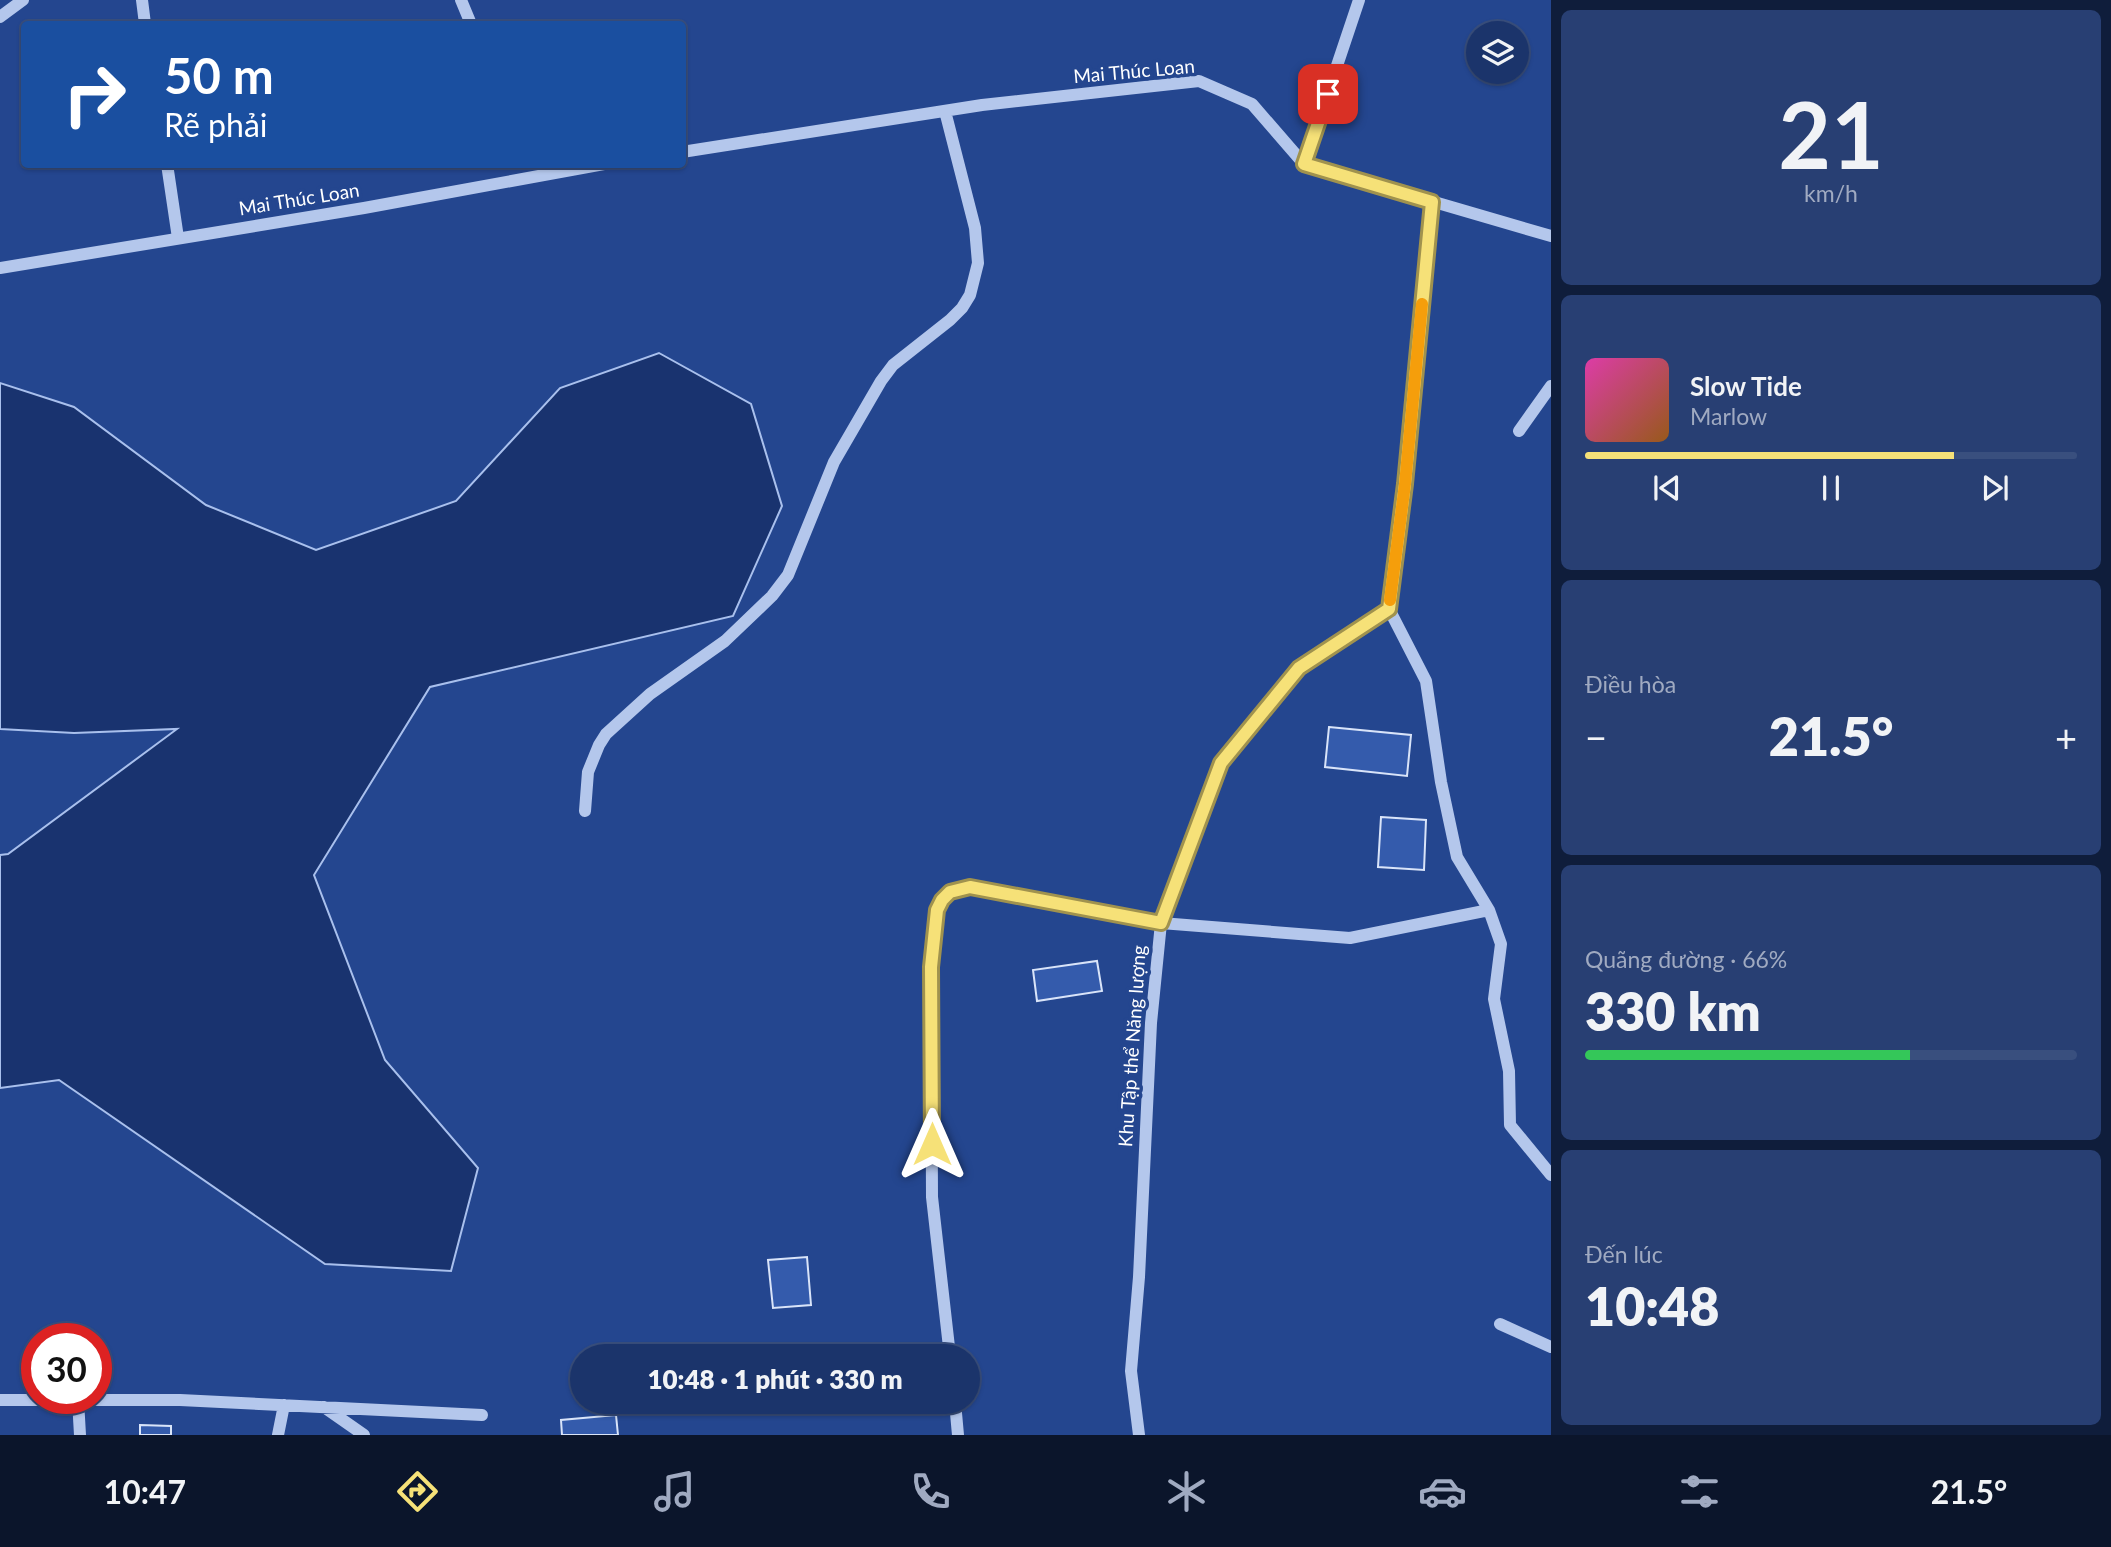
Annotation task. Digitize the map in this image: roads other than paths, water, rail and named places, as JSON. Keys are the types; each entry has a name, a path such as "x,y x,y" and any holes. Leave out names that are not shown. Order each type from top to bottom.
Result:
{"street":[{"path":"0,17 23,0"},
{"path":"142,0 145,21"},
{"path":"461,0 470,21"},
{"path":"1359,0 1304,164 1551,236"},
{"name":"Mai Thúc Loan","path":"686,151 982,105 1199,81 1252,104 1304,164"},
{"path":"585,811 588,772 606,734 650,694 725,642 772,596 788,575 834,462 881,381 893,365 950,320 970,295 978,263 975,228 945,111"},
{"path":"168,168 178,238"},
{"name":"Mai Thúc Loan","path":"0,268 363,208 529,171 561,168"},
{"path":"1432,202 1405,484 1389,609 1426,681 1441,782 1457,857 1489,910 1501,944 1494,999 1509,1071 1510,1125 1551,1175"},
{"path":"1519,431 1551,386"},
{"name":"Khu Tập thể Năng lượng","path":"1139,1435 1131,1371 1139,1277 1151,1023 1161,923 1221,763 1299,668 1389,609"},
{"path":"949,1344 932,1197 931,967 937,910 950,892 970,887 1161,923 1350,938 1489,910"},
{"path":"1500,1324 1551,1348"},
{"path":"0,1400 21,1400"},
{"path":"112,1400 180,1400 482,1415"},
{"path":"278,1435 284,1405"},
{"path":"324,1407 365,1435"},
{"path":"79,1414 80,1435"},
{"path":"956,1414 958,1435"}],"water":[{"path":"659,353 751,404 782,506 733,616 430,687 314,875 385,1060 478,1168 451,1271 325,1264 59,1080 0,1088 0,855 8,854 177,729 74,733 0,729 0,383 74,407 206,505 316,550 456,501 560,388"}]}
